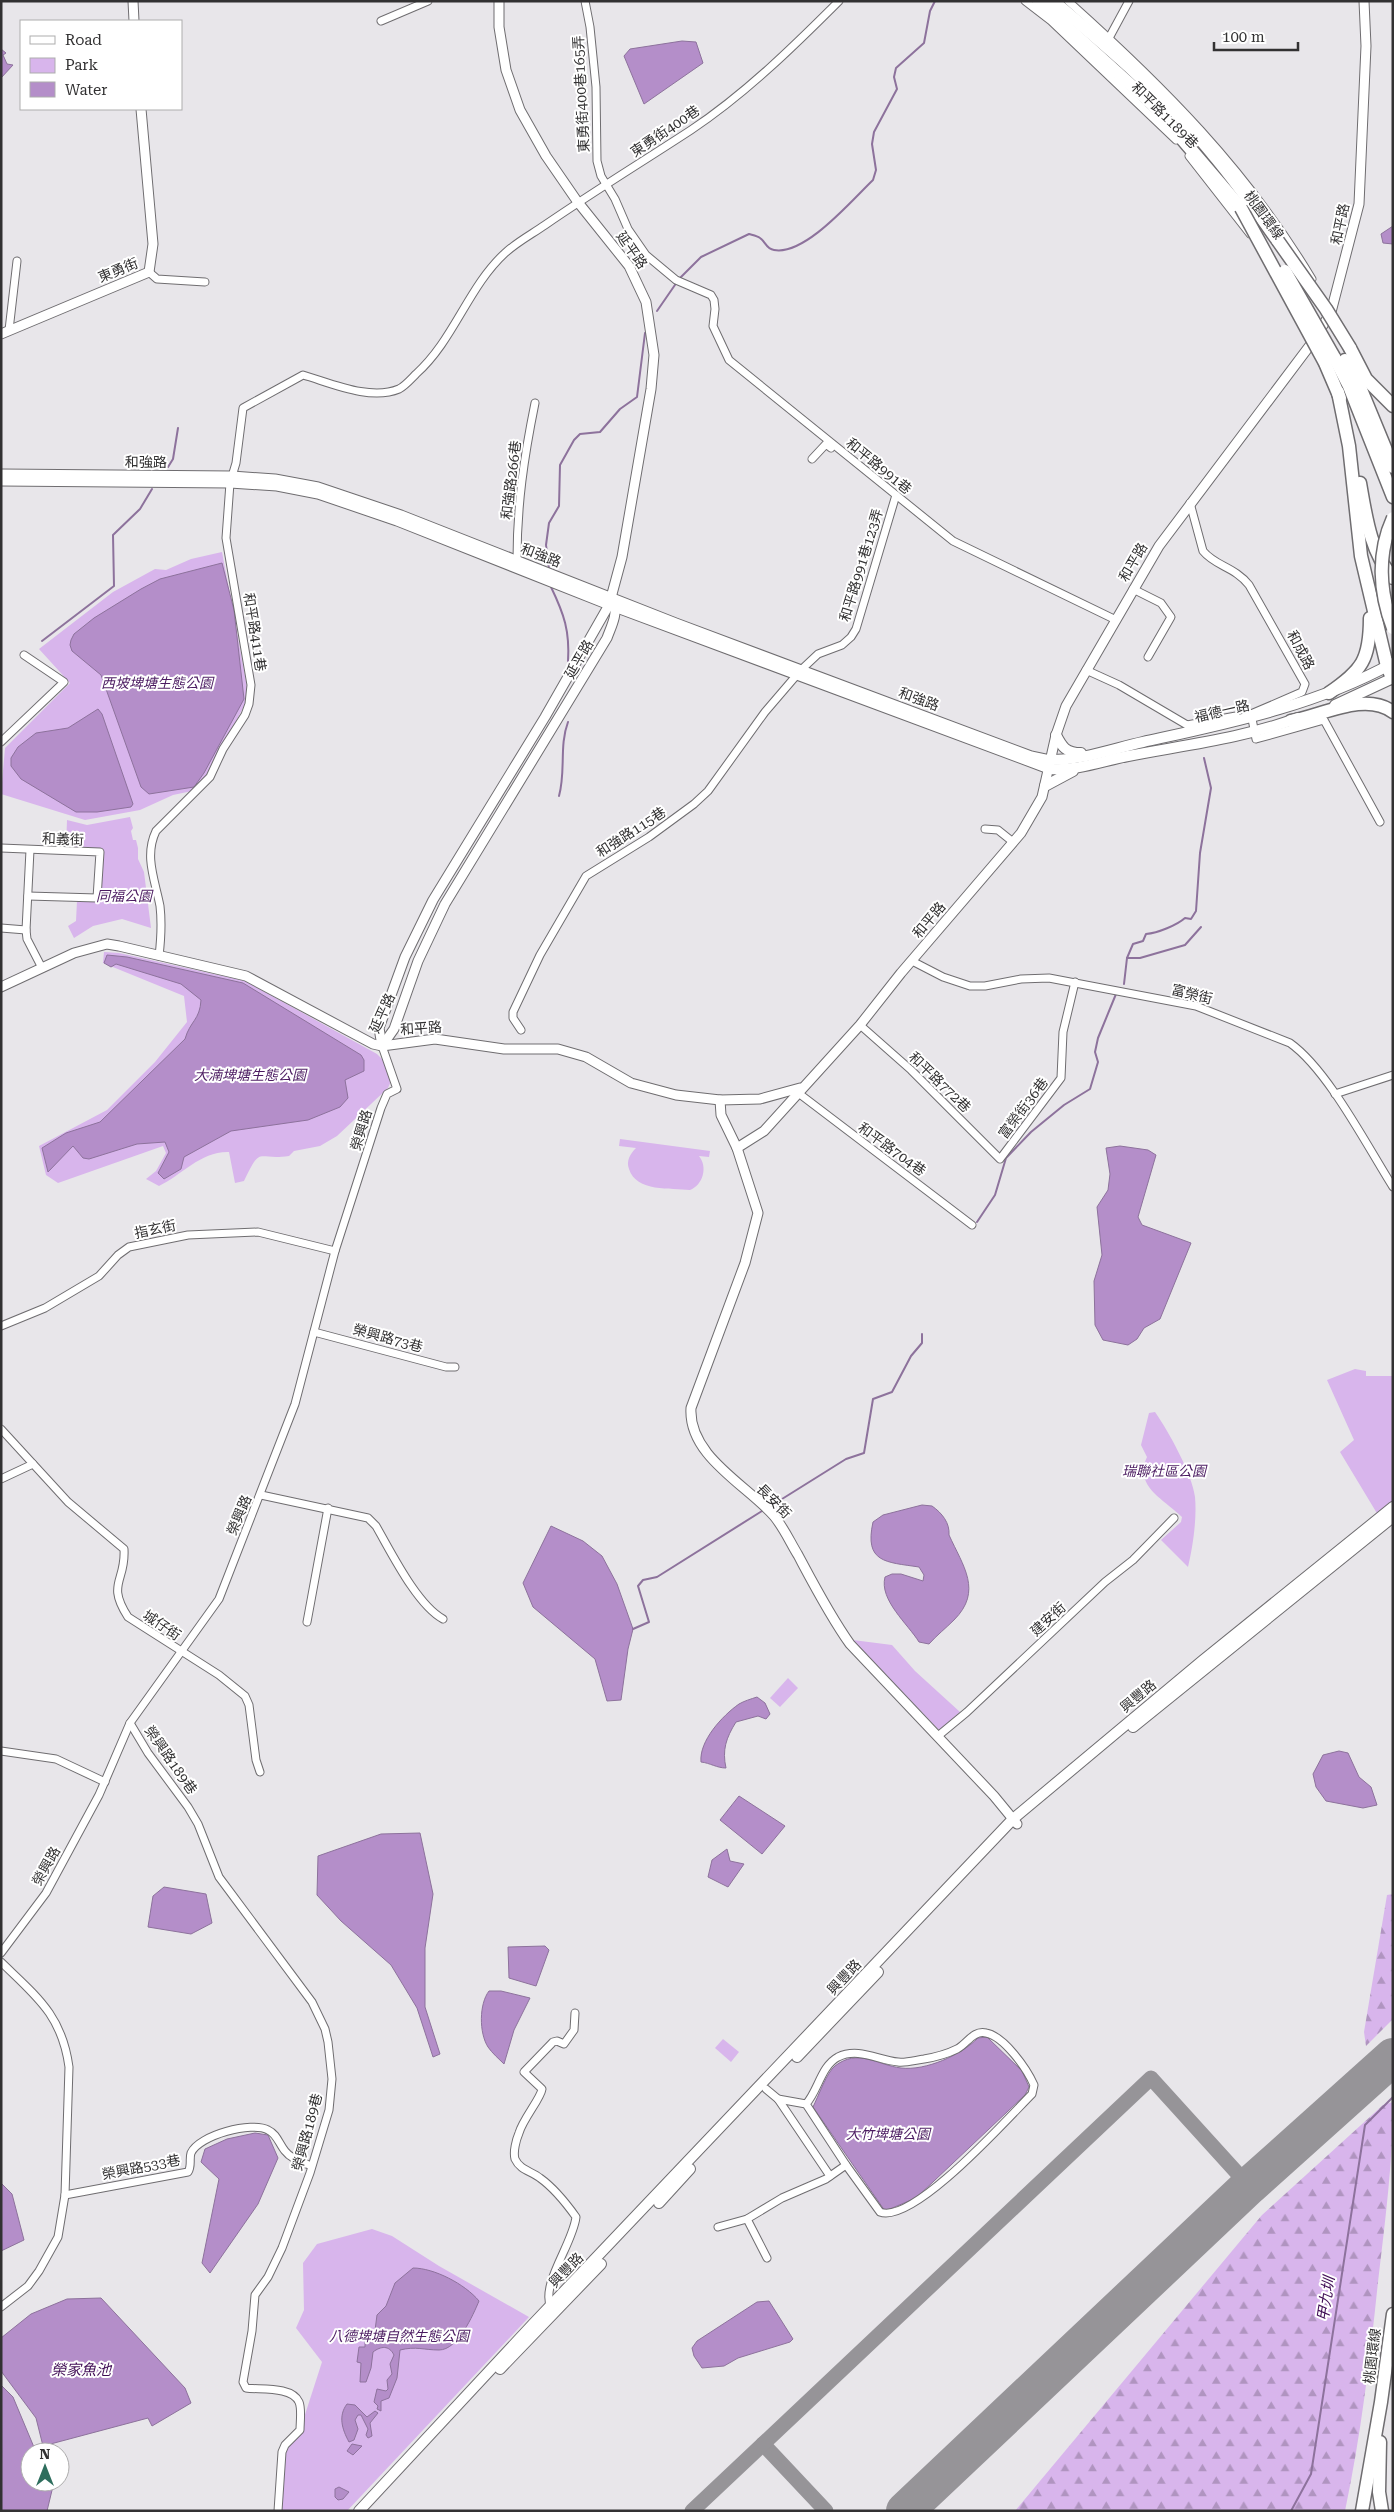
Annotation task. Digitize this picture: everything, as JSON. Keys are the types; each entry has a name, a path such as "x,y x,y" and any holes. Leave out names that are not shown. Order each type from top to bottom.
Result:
{"highway":[{"name":"桃園環線","path":"1053,1 1104,44 1162,98 1212,152 1326,309 1337,355"},
{"name":"桃園環線","path":"1032,2 1153,105 1241,208 1337,355"},
{"path":"1337,355 1338,392 1349,446 1356,519 1367,583 1391,671"},
{"path":"1337,355 1372,380 1393,400"},
{"path":"1337,355 1366,378 1393,406"},
{"path":"1337,355 1360,386 1393,467"},
{"path":"1337,355 1393,497"},
{"path":"1338,392 1351,427 1365,514 1375,551 1393,578"},
{"path":"1393,518 1383,546 1382,562 1383,591 1393,628"},
{"path":"1329,693 1361,668 1367,656 1370,634 1367,583"},
{"path":"1291,721 1366,702 1387,707 1393,712"},
{"name":"桃園環線","path":"1381,2402 1393,2314"},
{"path":"1362,2511 1381,2402"},
{"path":"1381,2402 1379,2492 1382,2511"}],"main road":[{"name":"福德一路","path":"1050,764 1087,757 1251,716 1329,693 1391,671"},
{"name":"福德一路","path":"1050,764 1080,768 1116,758 1254,731 1291,721 1328,708 1391,671"},
{"path":"1056,735 1061,746 1073,753 1124,747"},
{"path":"1045,786 1080,768"},
{"name":"興豐路","path":"359,2511 1015,1822 1195,1667 1393,1507"},
{"name":"興豐路","path":"369,2511 552,2309 766,2089 1015,1822 1393,1517"}],"street":[{"path":"133,1 134,20"},
{"path":"382,21 428,1"},
{"name":"延平路","path":"382,1046 394,1029 418,961 445,904 601,647 613,623 612,603 622,557 651,389 654,355 650,319 638,283 618,251 577,201 534,139 520,110 506,70 499,27 499,1"},
{"name":"東勇街400巷165弄","path":"585,1 590,27 596,87 597,161 601,176 607,184"},
{"name":"東勇街400巷","path":"363,392 383,392 401,388 429,363 448,338 492,265 524,238 577,201 607,184 726,104 782,56 839,1"},
{"name":"和平路1189巷","path":"1068,1 1143,69 1219,148 1291,245 1331,312"},
{"path":"1109,38 1129,1"},
{"name":"和平路","path":"737,1148 764,1131 799,1090 860,1025 1013,842 1033,815 1045,786 1056,735 1066,706 1133,589 1159,546 1314,340 1331,312 1359,204 1366,46 1364,1"},
{"name":"和平路1189巷","path":"1032,2 1178,142 1256,243 1314,340"},
{"name":"東勇街","path":"5,332 149,272 153,244 141,110"},
{"name":"和平路991巷","path":"607,184 636,242 646,255 679,281 711,295 714,300 713,326 729,360 959,545 1116,620"},
{"path":"5,332 17,261"},
{"path":"149,272 157,279 205,282"},
{"name":"和平路411巷","path":"159,956 162,932 150,857 152,839 156,831 210,777 223,749 245,715 251,694 242,622 227,547 231,480 236,463 243,408 303,375 363,392"},
{"name":"和強路266巷","path":"516,564 517,518 522,466 535,403"},
{"path":"812,460 826,444 837,453"},
{"name":"和強路","path":"1,474 231,480 318,494 516,564 612,603 798,673 1050,764"},
{"name":"和強路","path":"1,481 231,480"},
{"name":"和平路991巷123弄","path":"798,673 818,654 842,644 851,637 856,629 896,495"},
{"name":"和成路","path":"1190,503 1203,550 1207,556 1240,573 1249,585 1305,684 1302,692 1251,716"},
{"path":"1133,589 1162,603 1171,617 1148,656"},
{"name":"延平路","path":"382,1046 379,1028 420,925 612,603"},
{"path":"1,742 64,682 24,655"},
{"path":"1086,670 1119,686 1187,725 1251,716 1256,739 1324,720 1380,822"},
{"name":"和強路115巷","path":"521,1030 513,1018 513,1012 540,956 586,876 649,837 708,791 766,712 798,673"},
{"path":"985,829 998,830 1013,842"},
{"name":"和義街","path":"1,848 100,852 97,898 28,896"},
{"path":"30,850 26,930 27,939 42,968"},
{"path":"1,928 26,930"},
{"name":"和平路","path":"1,987 74,953 107,944 246,976 373,1044 382,1046 435,1039 504,1049 558,1049 586,1057 631,1083 676,1095 720,1100 760,1099 799,1090"},
{"name":"富榮街","path":"912,961 943,977 970,986 985,986 1021,979 1042,978 1076,982 1196,1006 1290,1043 1300,1050 1335,1094 1393,1187"},
{"name":"富榮街36巷","path":"1000,1159 1061,1078 1063,1032 1076,982"},
{"name":"和平路772巷","path":"860,1025 911,1070 1000,1159"},
{"name":"榮興路","path":"1,1953 46,1893 104,1782 130,1723 219,1599 261,1496 295,1404 335,1251 381,1108 386,1094 397,1089 382,1046"},
{"path":"1335,1094 1393,1075"},
{"name":"和平路704巷","path":"799,1090 972,1226"},
{"name":"長安街","path":"720,1100 721,1115 737,1148 758,1213 745,1263 691,1408 690,1418 694,1431 722,1470 778,1521 838,1627 850,1644 938,1736 1015,1822"},
{"name":"指玄街","path":"1,1326 45,1308 99,1276 118,1255 129,1247 188,1235 258,1232 335,1251"},
{"name":"榮興路73巷","path":"314,1332 446,1367 455,1367"},
{"name":"城仔街","path":"1,1429 86,1518 124,1549 116,1592 120,1604 128,1617 181,1652"},
{"path":"1,1479 33,1464"},
{"path":"261,1496 362,1515 376,1526 418,1594 436,1615 443,1619"},
{"path":"307,1622 328,1508"},
{"name":"建安街","path":"938,1736 972,1707 1104,1582 1133,1560 1174,1518"},
{"path":"181,1652 219,1675 245,1696 249,1705 256,1760 260,1772"},
{"name":"榮興路189巷","path":"130,1723 148,1752 192,1813 220,1877 303,1988 325,2029 331,2064 331,2094 328,2110 311,2166 282,2248 268,2277 255,2295 252,2331 243,2382 246,2388 286,2392 295,2396 300,2403 300,2430 285,2445 282,2452 278,2511"},
{"path":"1,1750 56,1759 104,1782"},
{"path":"1,1962 53,2015 66,2049 69,2067 65,2195 62,2220 52,2249 28,2286 1,2307"},
{"path":"552,2309 548,2296 551,2284 574,2230 576,2217 566,2203 539,2177 521,2168 515,2158 515,2143 529,2110 542,2095 542,2089 524,2072 552,2042 564,2044 574,2030 574,2013"},
{"path":"778,2099 806,2104 880,2212 893,2214 936,2189 1032,2094 1034,2085 1028,2072 1016,2057 990,2034 976,2033 959,2048 936,2057 900,2062 856,2053 836,2058 825,2071 806,2104"},
{"path":"766,2089 778,2099 830,2176"},
{"name":"榮興路533巷","path":"65,2195 188,2172 192,2153 216,2134 235,2129 260,2126 270,2130 290,2156 311,2166"},
{"path":"718,2226 747,2218 782,2198 830,2176 846,2165"},
{"path":"747,2218 767,2258"}],"green space":[{"name":"西坡埤塘生態公園","path":"222,552 248,692 244,706 209,773 192,791 173,795 140,810 85,820 1,794 5,748 70,683 39,649 113,592 155,569 166,570 191,559"},
{"name":"同福公園","path":"130,817 133,828 131,831 133,840 136,840 138,859 144,872 151,928 122,919 93,926 74,938 68,926 76,921 77,901 99,900 104,852 66,848 67,820 87,825"},
{"name":"大湳埤塘生態公園","path":"104,952 119,953 245,981 377,1054 383,1060 391,1081 388,1088 337,1136 320,1146 294,1151 289,1156 261,1156 254,1162 244,1181 235,1183 229,1152 209,1155 159,1186 146,1179 156,1171 166,1153 163,1146 58,1183 46,1175 39,1146 107,1110 155,1062 187,1022 184,996 103,963"},
{"path":"620,1139 710,1151 709,1157 699,1156 704,1170 701,1180 694,1188 690,1190 664,1189 646,1185 639,1182 633,1176 629,1169 628,1160 636,1148 619,1146"},
{"path":"1355,1369 1366,1371 1366,1376 1393,1376 1393,1502 1378,1515 1340,1452 1354,1440 1327,1380"},
{"name":"瑞聯社區公園","path":"1155,1412 1179,1453 1195,1497 1195,1523 1188,1567 1161,1540 1181,1522 1182,1517 1152,1491 1144,1476 1147,1457 1141,1445 1149,1413"},
{"path":"853,1640 892,1645 915,1671 960,1712 939,1730"},
{"path":"788,1678 798,1688 780,1707 770,1698"},
{"path":"1393,1894 1393,2019 1366,2046 1364,2032 1387,1895"},
{"path":"723,2039 739,2052 731,2062 715,2048"},
{"path":"1393,2102 1392,2147 1372,2340 1345,2511 1015,2511 1262,2215 1383,2105"},
{"name":"八德埤塘自然生態公園","path":"372,2229 392,2236 439,2266 529,2317 347,2511 278,2511 282,2452 300,2430 322,2362 296,2328 304,2310 303,2263 317,2244"}],"water":[{"path":"682,41 696,42 703,63 644,104 624,56 630,49"},
{"path":"1,49 6,53 3,55 7,64 13,65 1,78"},
{"path":"1393,226 1393,244 1383,243 1381,234"},
{"path":"222,563 234,610 244,699 204,773 194,787 149,794 141,787 101,675 72,651 71,640 74,634 94,618 160,579"},
{"path":"98,709 102,714 133,804 131,807 97,812 76,812 21,779 11,766 11,758 18,747 36,733 68,728"},
{"name":"大湳埤塘生態公園","path":"107,955 127,957 243,983 361,1055 364,1060 364,1071 345,1080 348,1098 340,1107 308,1120 231,1131 184,1157 181,1169 164,1179 158,1173 169,1152 165,1142 137,1144 89,1159 83,1158 73,1146 48,1172 42,1148 66,1133 100,1122 185,1039 189,1028 199,1012 201,1000 181,984 116,964 111,967 104,963"},
{"path":"1120,1146 1148,1150 1156,1155 1138,1217 1142,1225 1191,1243 1160,1319 1144,1328 1137,1339 1128,1345 1103,1340 1095,1325 1094,1281 1102,1255 1097,1207 1108,1190 1110,1174 1106,1148"},
{"path":"922,1505 932,1506 945,1519 949,1535 968,1578 969,1589 963,1609 929,1644 919,1642 890,1603 884,1586 885,1577 892,1574 901,1574 923,1581 924,1575 919,1567 897,1564 880,1558 872,1546 871,1536 873,1522 883,1515"},
{"path":"551,1526 583,1541 602,1556 617,1584 633,1629 628,1649 621,1700 607,1701 595,1659 533,1607 523,1583"},
{"path":"757,1697 765,1703 770,1714 766,1719 758,1716 736,1722 726,1744 724,1755 726,1768 701,1762 704,1746 719,1722 739,1704"},
{"path":"1339,1751 1348,1753 1359,1777 1371,1787 1377,1805 1363,1808 1326,1801 1316,1787 1313,1774 1323,1755"},
{"path":"739,1796 785,1826 762,1854 720,1820"},
{"path":"420,1833 433,1894 425,1948 425,2007 440,2054 433,2057 417,2008 391,1965 341,1921 317,1895 318,1856 381,1834"},
{"path":"727,1849 730,1861 744,1864 728,1887 708,1877 712,1860"},
{"path":"164,1887 206,1894 212,1923 191,1934 148,1927 153,1896"},
{"path":"545,1946 549,1950 536,1986 509,1978 508,1947"},
{"path":"489,1991 501,1991 530,1998 514,2030 504,2064 488,2047 483,2034 481,2019 483,2003"},
{"name":"大竹埤塘公園","path":"987,2037 1022,2071 1029,2087 1025,2095 916,2198 885,2211 813,2107 829,2074 835,2066 852,2058 868,2059 901,2068 921,2067 953,2056 978,2038"},
{"path":"255,2133 268,2135 278,2158 258,2204 210,2273 202,2263 219,2179 201,2162 205,2149 227,2139"},
{"path":"1,2183 12,2194 24,2240 1,2251"},
{"path":"413,2268 430,2271 449,2278 466,2289 479,2301 464,2331 446,2348 439,2350 411,2348 400,2350 397,2378 389,2398 381,2401 381,2411 377,2409 378,2406 374,2402 377,2389 386,2391 388,2389 387,2380 392,2374 390,2364 394,2355 387,2348 373,2352 371,2368 366,2382 360,2382 361,2363 357,2362 359,2347 365,2347 365,2338 374,2338 377,2315 386,2306 395,2283"},
{"name":"榮家魚池","path":"101,2298 185,2388 191,2403 152,2426 148,2418 58,2442 42,2442 36,2418 1,2371 1,2338 31,2314 67,2299"},
{"path":"769,2301 793,2339 790,2342 738,2358 724,2366 702,2368 694,2356 692,2348 697,2341 757,2302"},
{"path":"1,2385 13,2397 32,2442 20,2442 20,2492 52,2492 47,2511 1,2511"},
{"path":"347,2404 355,2405 367,2417 375,2411 378,2413 370,2423 372,2436 368,2438 366,2435 368,2429 361,2415 358,2415 355,2420 358,2429 354,2440 349,2442 342,2423 344,2409"},
{"path":"352,2444 362,2446 353,2455 347,2451"},
{"path":"339,2487 349,2492 343,2499 338,2500 335,2497 335,2489"}],"waterway":[{"path":"680,278 701,257 749,234 760,238 769,248 774,250 786,250 800,244 841,213 873,180 876,170 872,144 874,132 897,89 894,77 896,68 924,43 930,11 935,1"},
{"path":"657,311 677,282"},
{"path":"549,569 546,545 549,523 559,506 560,465 574,440 580,434 600,432 620,409 637,397 645,333"},
{"path":"168,467 173,459 178,428"},
{"path":"42,641 114,586 113,535 140,509 152,489"},
{"path":"551,587 565,623 568,641 568,662"},
{"path":"559,796 565,731 568,722"},
{"path":"1124,984 1127,958 1133,944 1143,941 1146,934 1167,928 1185,918 1191,919 1196,911 1200,853 1211,788 1204,758"},
{"path":"1127,958 1140,958 1185,945 1201,927"},
{"path":"977,1222 995,1195 1006,1158 1031,1132 1064,1105 1090,1089 1098,1062 1095,1052 1098,1038 1116,994"},
{"path":"774,1504 846,1459 864,1453 873,1399 892,1392 911,1356 922,1343 922,1334"},
{"path":"633,1629 649,1622 638,1586 643,1580 657,1577 762,1511"},
{"name":"甲九圳","path":"1291,2511 1311,2474 1365,2125 1393,2097"}],"taxiway":[{"path":"692,2511 1151,2078 1249,2186"},
{"path":"763,2444 826,2511"}],"runway":[{"path":"905,2511 1249,2186 1393,2057"}]}
